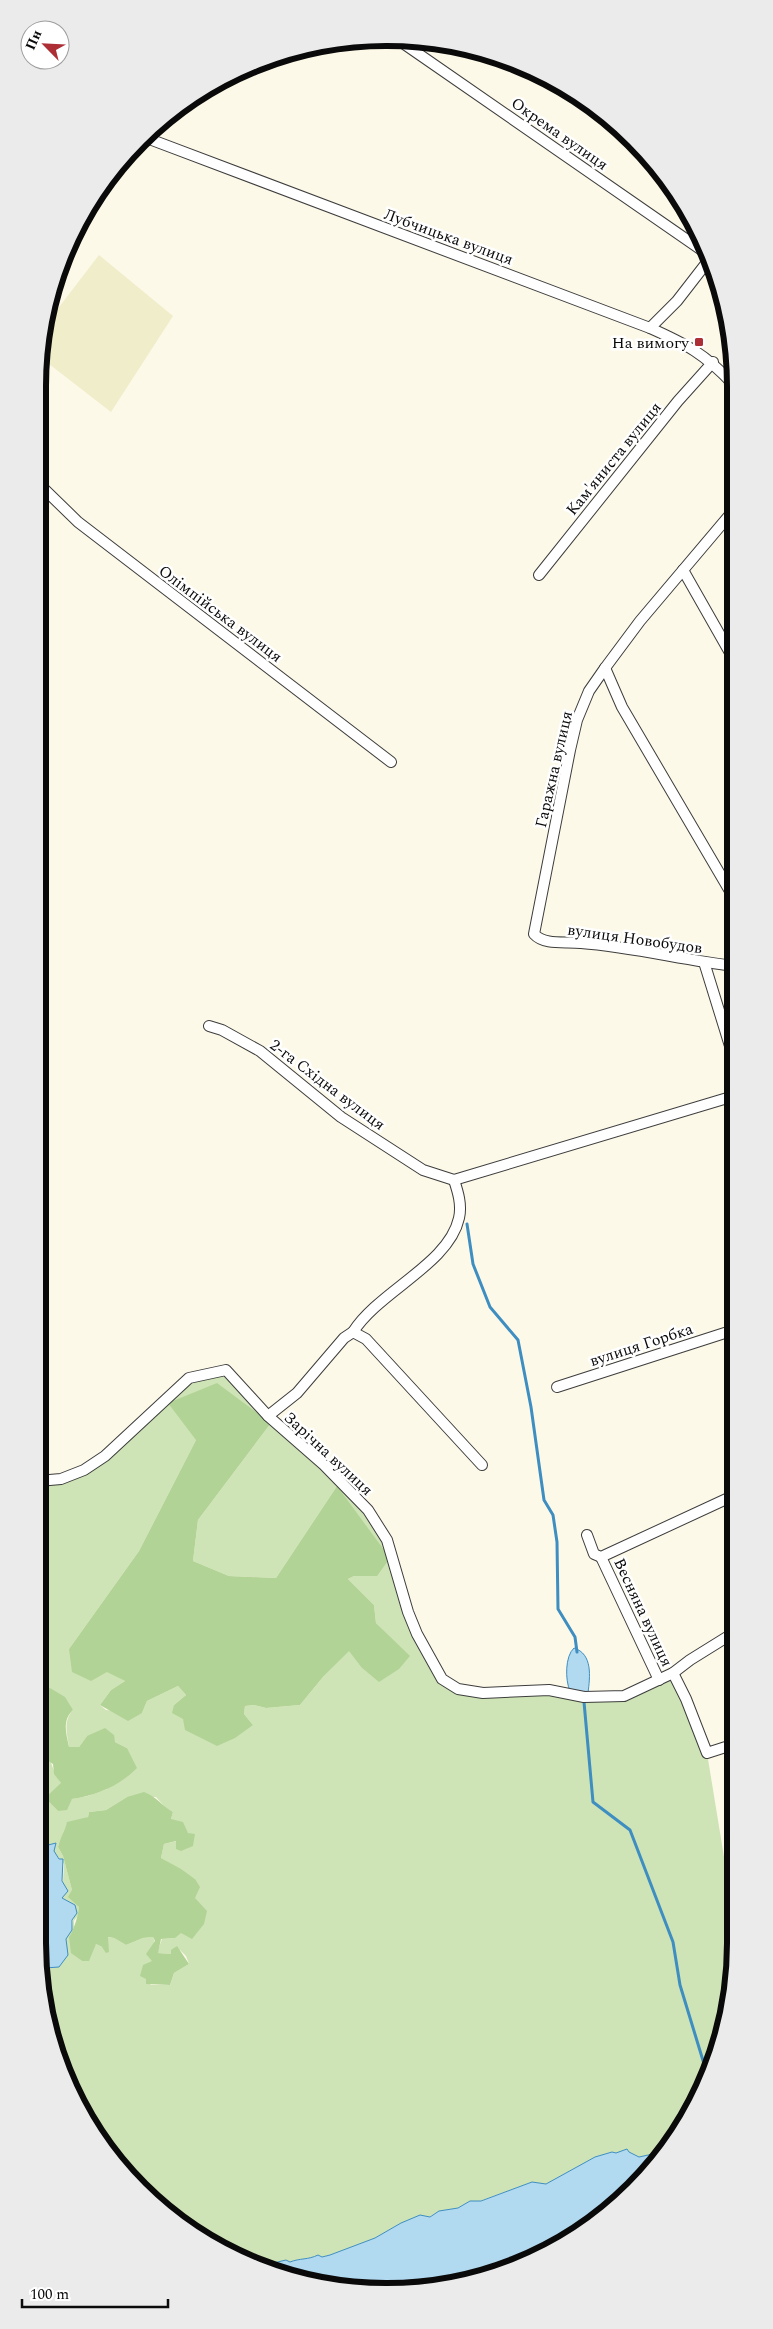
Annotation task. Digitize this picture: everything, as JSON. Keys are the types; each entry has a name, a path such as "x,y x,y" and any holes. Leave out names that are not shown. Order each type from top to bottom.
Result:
{"street":[{"name":"Окрема вулиця","path":"410,47 697,247"},
{"name":"Лубчицька вулиця","path":"153,139 650,328 696,350 713,362 727,378"},
{"path":"650,328 677,301 705,265"},
{"name":"Кам'яниста вулиця","path":"539,575 678,401 713,362"},
{"name":"Олімпійська вулиця","path":"46,491 78,522 391,762"},
{"name":"Гаражна вулиця","path":"534,934 577,720 589,691 640,620 727,518"},
{"path":"683,570 727,647"},
{"path":"605,668 622,707 727,886"},
{"name":"вулиця Новобудов","path":"534,934 539,940 549,942 582,943 655,952 727,965"},
{"path":"704,962 727,1036"},
{"name":"2-га Східна вулиця","path":"209,1026 222,1030 260,1050 341,1117 423,1170 454,1180"},
{"path":"268,1416 297,1393 344,1338 353,1332 374,1305 438,1254 452,1236 459,1218 459,1197 454,1180 727,1098"},
{"path":"353,1332 366,1339 482,1465"},
{"name":"вулиця Горбка","path":"557,1387 727,1332"},
{"name":"Зарічна вулиця","path":"46,1481 61,1479 84,1470 105,1456 189,1378 226,1370 268,1416 324,1465 368,1510 387,1540 411,1619 442,1679 458,1689 483,1693 549,1690 584,1697 607,1698 624,1696 673,1674 690,1660 727,1637"},
{"name":"Весняна вулиця","path":"601,1557 727,1499"},
{"name":"Весняна вулиця","path":"587,1535 594,1554 601,1557 660,1680"},
{"path":"673,1674 686,1699 707,1753 727,1747"}],"shaded area":[{"path":"99,255 173,316 111,412 47,363 55,313"}],"green space":[{"path":"226,1370 368,1510 399,1577 432,1663 458,1689 549,1690 607,1698 673,1673 707,1753 727,1875 727,1942 724,1987 709,2052 692,2093 681,2113 653,2154 639,2157 627,2149 616,2154 612,2152 595,2157 546,2184 532,2182 480,2201 470,2201 458,2208 439,2211 429,2217 401,2223 375,2238 330,2255 322,2257 318,2255 290,2262 286,2260 272,2263 236,2248 197,2225 162,2198 131,2167 92,2113 72,2073 58,2031 49,1987 47,1965 72,1930 75,1905 62,1898 64,1864 46,1842 46,1799 58,1811 72,1799 88,1796 107,1789 127,1748 115,1742 87,1736 79,1747 69,1747 67,1723 73,1710 46,1696 46,1479 84,1470 189,1378","holes":["271,1423 198,1520 193,1561 229,1576 276,1578 337,1486 377,1576 354,1576 348,1579 374,1605 376,1623 409,1657 361,1667 349,1650 300,1705 266,1708 254,1705 245,1706 244,1714 253,1725 174,1705 186,1695 178,1686 147,1701 142,1713 106,1710 100,1705 111,1690 125,1681 69,1649 139,1551 196,1440","127,1797 156,1797 165,1807 173,1812 171,1819 188,1833 193,1845 176,1849 177,1841 164,1844 161,1858 195,1879 194,1898 175,1938 162,1939 157,1953 171,1954 180,1950 186,1956 189,1964 174,1973 170,1985 151,1985 146,1979 152,1964 155,1947 153,1937 143,1938 126,1945 114,1938 107,1937 102,1947 96,1944 82,1961 75,1955 74,1921 79,1914 79,1907 75,1901 63,1856 58,1847 59,1842 68,1829 88,1817 89,1812 106,1810"]},
{"path":"217,1383 271,1423 198,1520 193,1561 229,1576 276,1578 337,1486 390,1558 377,1576 354,1576 348,1579 374,1605 376,1623 410,1656 399,1669 379,1682 361,1667 349,1651 323,1677 300,1705 266,1708 254,1705 245,1706 244,1714 253,1725 235,1738 217,1746 185,1730 183,1719 172,1713 174,1705 186,1695 178,1686 147,1701 142,1713 128,1721 100,1705 111,1690 125,1681 107,1672 91,1681 72,1672 69,1649 139,1551 196,1440 168,1403"},
{"path":"50,1688 65,1697 73,1710 66,1722 69,1747 79,1747 87,1736 105,1728 114,1735 115,1742 127,1748 137,1768 123,1780 108,1789 72,1799 67,1810 58,1811 46,1799 61,1783 54,1774 53,1764 46,1759 46,1690"},
{"path":"46,1746 54,1770 62,1784 46,1797"},
{"path":"144,1792 173,1812 171,1819 183,1822 188,1833 195,1834 193,1846 181,1851 176,1849 176,1841 164,1844 161,1858 195,1879 200,1887 195,1898 207,1911 204,1924 192,1939 181,1933 175,1938 161,1939 158,1953 171,1954 171,1950 177,1946 189,1964 174,1973 170,1985 146,1984 146,1979 140,1976 143,1965 152,1961 146,1954 155,1941 153,1937 143,1938 126,1945 114,1938 108,1937 109,1952 106,1953 102,1947 96,1944 89,1961 82,1961 71,1953 69,1937 76,1923 79,1907 68,1897 72,1890 63,1856 58,1847 67,1822 88,1817 89,1812 106,1810 127,1797"}],"water":[{"path":"574,1648 584,1655 589,1667 588,1693 570,1691 568,1686 567,1662"},
{"path":"46,1840 48,1845 56,1843 54,1851 59,1859 63,1859 62,1881 68,1891 62,1898 75,1905 77,1913 72,1920 72,1930 66,1939 68,1955 59,1967 47,1968"},
{"path":"627,2149 639,2157 653,2154 611,2198 576,2225 537,2248 496,2265 431,2280 386,2283 342,2280 298,2271 272,2263 286,2260 290,2262 318,2255 322,2257 330,2255 375,2238 401,2223 420,2215 430,2217 439,2211 458,2208 470,2201 481,2201 532,2182 546,2184 595,2157 612,2152 616,2153"}],"waterway":[{"path":"467,1224 473,1264 490,1307 518,1340 531,1407 544,1500 553,1515 557,1542 558,1609 575,1637 577,1652"},
{"path":"584,1702 593,1802 630,1830 673,1942 680,1985 704,2065"}],"place":[{"name":"На вимогу","path":"699,342"}]}
